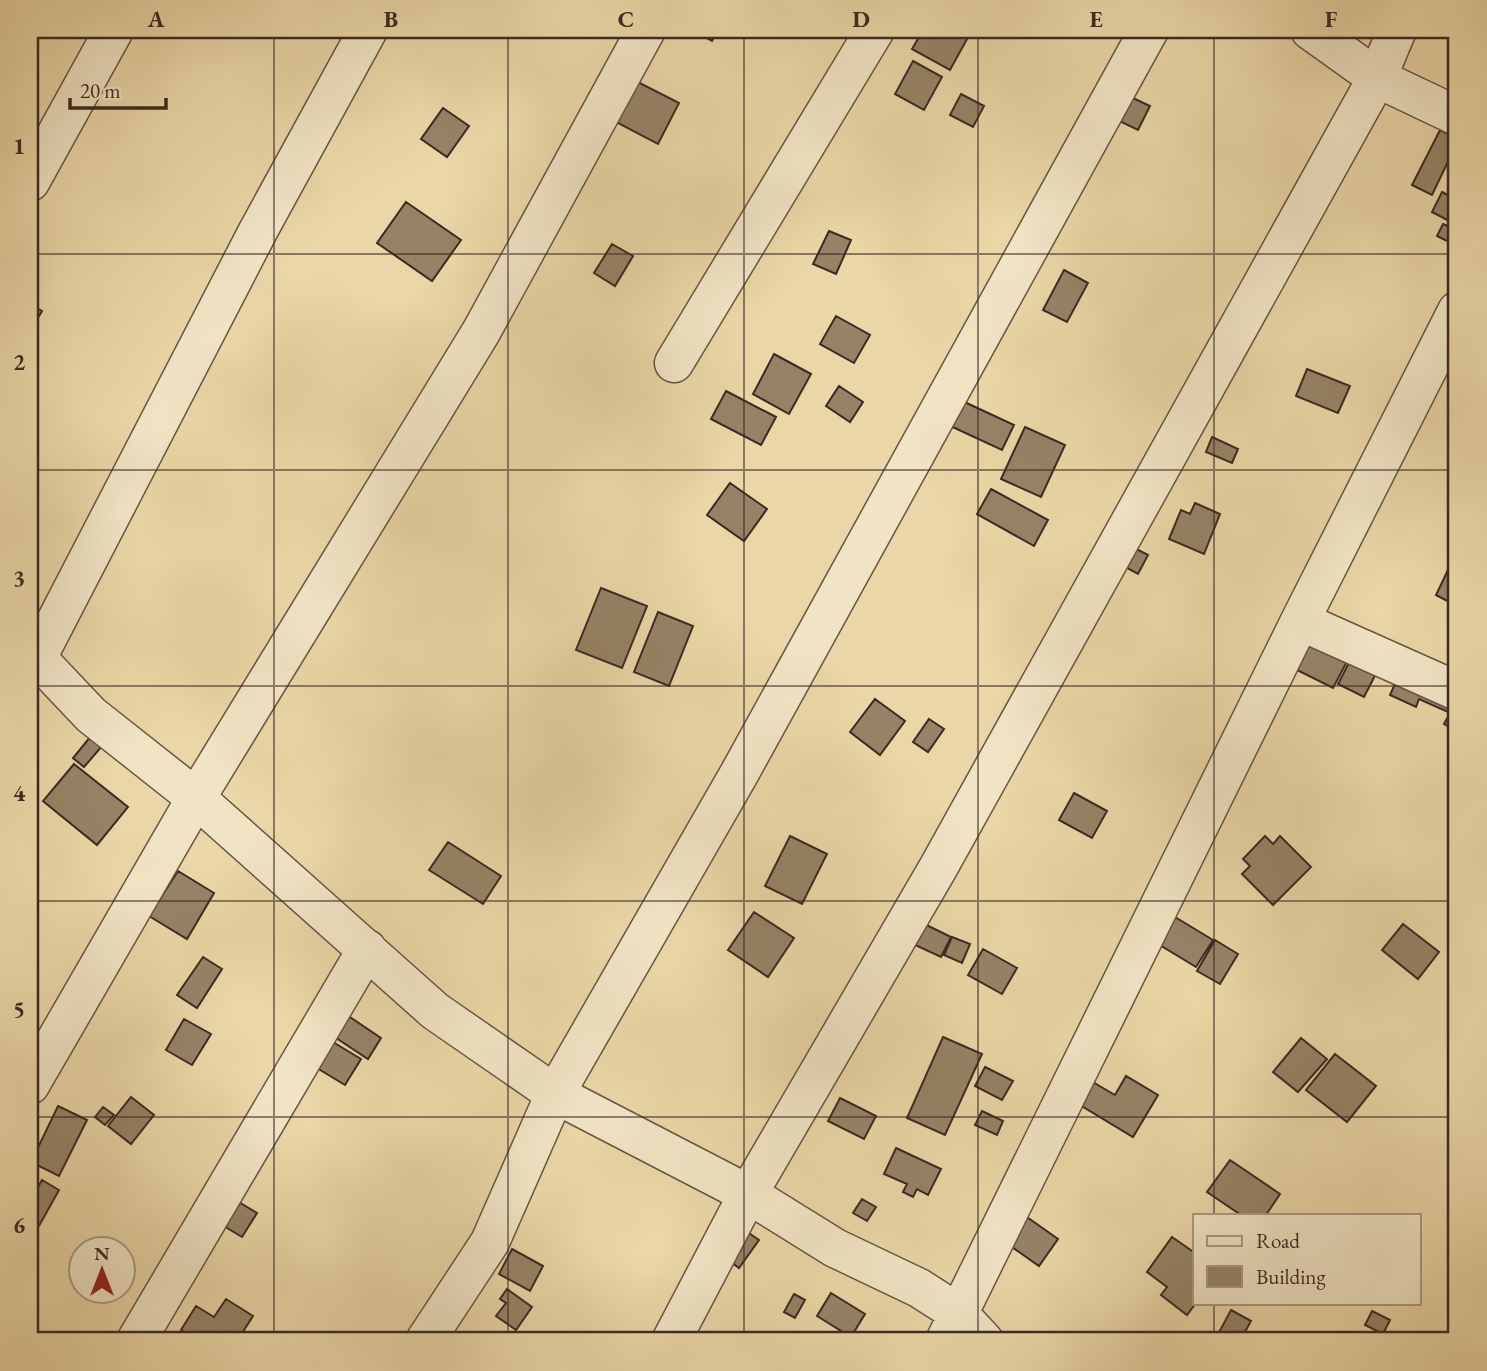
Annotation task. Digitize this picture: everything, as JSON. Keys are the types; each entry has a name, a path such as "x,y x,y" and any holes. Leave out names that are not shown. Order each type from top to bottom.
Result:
{"street":[{"path":"30,182 114,30"},
{"path":"368,30 258,231 32,660 91,715 196,798 435,1011 555,1094 748,1194 835,1248 919,1288 951,1327 984,1341"},
{"path":"30,1085 196,798 481,332 646,30"},
{"path":"674,363 875,30"},
{"path":"425,1341 490,1241 555,1094 739,774 1149,30"},
{"path":"1310,30 1377,78 1457,116"},
{"path":"671,1341 748,1194 938,868 1377,78 1397,30"},
{"path":"951,1327 1300,621 1457,311"},
{"path":"1300,621 1457,691"},
{"path":"136,1341 367,949"}],"building":[{"path":"692,30 718,30 712,41"},
{"path":"923,30 972,30 950,70 912,49"},
{"path":"913,61 942,77 924,110 895,94"},
{"path":"620,73 679,103 658,144 599,113"},
{"path":"1118,91 1150,106 1138,130 1107,115"},
{"path":"961,94 984,106 973,127 950,115"},
{"path":"443,108 469,126 447,157 421,139"},
{"path":"1440,130 1457,138 1457,143 1432,195 1412,185"},
{"path":"1442,192 1457,200 1457,225 1432,212"},
{"path":"406,202 461,240 432,281 377,243"},
{"path":"1443,224 1457,230 1457,246 1437,236"},
{"path":"829,231 851,240 836,274 813,264"},
{"path":"612,244 633,256 615,286 594,273"},
{"path":"1064,270 1088,283 1067,322 1043,310"},
{"path":"30,304 42,311 30,331"},
{"path":"836,316 870,335 854,363 820,344"},
{"path":"774,354 811,374 789,414 753,394"},
{"path":"1307,369 1350,386 1338,413 1296,396"},
{"path":"839,386 863,402 850,422 826,406"},
{"path":"726,391 776,417 761,445 711,419"},
{"path":"958,399 1014,425 1002,450 946,424"},
{"path":"1025,427 1065,445 1041,497 1001,479"},
{"path":"1212,437 1238,449 1232,463 1206,452"},
{"path":"730,483 767,509 744,541 707,515"},
{"path":"991,489 1048,520 1034,546 977,514"},
{"path":"1195,503 1220,514 1204,554 1169,539 1181,510 1190,514"},
{"path":"1117,539 1148,555 1138,574 1107,557"},
{"path":"1457,551 1457,606 1436,595"},
{"path":"601,588 647,606 622,668 576,650"},
{"path":"658,612 693,626 669,686 634,672"},
{"path":"1313,629 1353,650 1333,688 1293,668"},
{"path":"1355,651 1381,664 1364,697 1338,684"},
{"path":"1402,668 1457,694 1448,712 1419,699 1416,707 1390,695"},
{"path":"875,699 905,721 880,755 850,732"},
{"path":"1457,701 1457,732 1444,724"},
{"path":"929,719 944,729 928,752 913,742"},
{"path":"91,736 103,745 84,767 73,758"},
{"path":"74,764 128,807 97,845 43,801"},
{"path":"1074,793 1107,811 1092,838 1059,820"},
{"path":"790,836 827,854 802,904 765,886"},
{"path":"1265,836 1273,844 1280,836 1311,867 1273,905 1242,874 1250,866 1243,859"},
{"path":"448,842 501,876 483,904 429,870"},
{"path":"178,871 214,893 187,939 149,916"},
{"path":"754,912 794,938 768,977 728,950"},
{"path":"1170,914 1213,940 1196,967 1153,941"},
{"path":"910,917 951,937 941,957 900,938"},
{"path":"1403,924 1439,952 1418,979 1382,950"},
{"path":"952,937 970,944 962,963 944,955"},
{"path":"1215,940 1238,954 1220,984 1197,971"},
{"path":"983,949 1017,968 1002,994 968,975"},
{"path":"203,957 222,969 197,1008 177,995"},
{"path":"338,1009 381,1038 368,1059 324,1030"},
{"path":"184,1019 211,1034 192,1065 166,1050"},
{"path":"318,1033 361,1059 345,1085 302,1059"},
{"path":"943,1037 982,1054 945,1135 907,1118"},
{"path":"1301,1038 1327,1059 1298,1092 1273,1072"},
{"path":"1335,1054 1376,1086 1347,1122 1306,1090"},
{"path":"985,1067 1013,1081 1002,1100 975,1086"},
{"path":"1079,1074 1115,1095 1126,1076 1158,1095 1133,1137 1065,1096"},
{"path":"131,1097 154,1115 131,1144 108,1126"},
{"path":"840,1098 876,1116 864,1139 828,1121"},
{"path":"58,1106 87,1120 59,1176 31,1162"},
{"path":"103,1107 114,1115 105,1125 95,1117"},
{"path":"982,1111 1003,1121 997,1135 975,1125"},
{"path":"896,1148 941,1169 928,1195 917,1189 913,1197 903,1192 907,1184 884,1174"},
{"path":"1230,1160 1280,1194 1267,1214 1240,1214 1207,1192"},
{"path":"42,1180 59,1190 39,1226 30,1221 30,1202"},
{"path":"222,1192 257,1213 242,1237 207,1216"},
{"path":"862,1199 876,1207 867,1221 853,1213"},
{"path":"1017,1210 1058,1239 1039,1266 1009,1245"},
{"path":"743,1229 759,1240 739,1268 723,1256"},
{"path":"1172,1237 1193,1252 1193,1304 1195,1304 1187,1315 1161,1295 1167,1287 1147,1272"},
{"path":"512,1249 543,1266 530,1291 499,1274"},
{"path":"507,1289 532,1307 516,1330 496,1316 506,1303 500,1299"},
{"path":"831,1293 865,1314 851,1337 817,1316"},
{"path":"794,1294 805,1300 795,1318 784,1312"},
{"path":"226,1299 253,1316 237,1341 199,1341 181,1330 196,1306 214,1317"},
{"path":"1231,1310 1251,1321 1240,1341 1223,1341 1216,1338"},
{"path":"1372,1311 1390,1320 1383,1334 1365,1325"},
{"path":"256,1333 269,1341 250,1341"},
{"path":"181,1335 192,1341 177,1341"}]}
